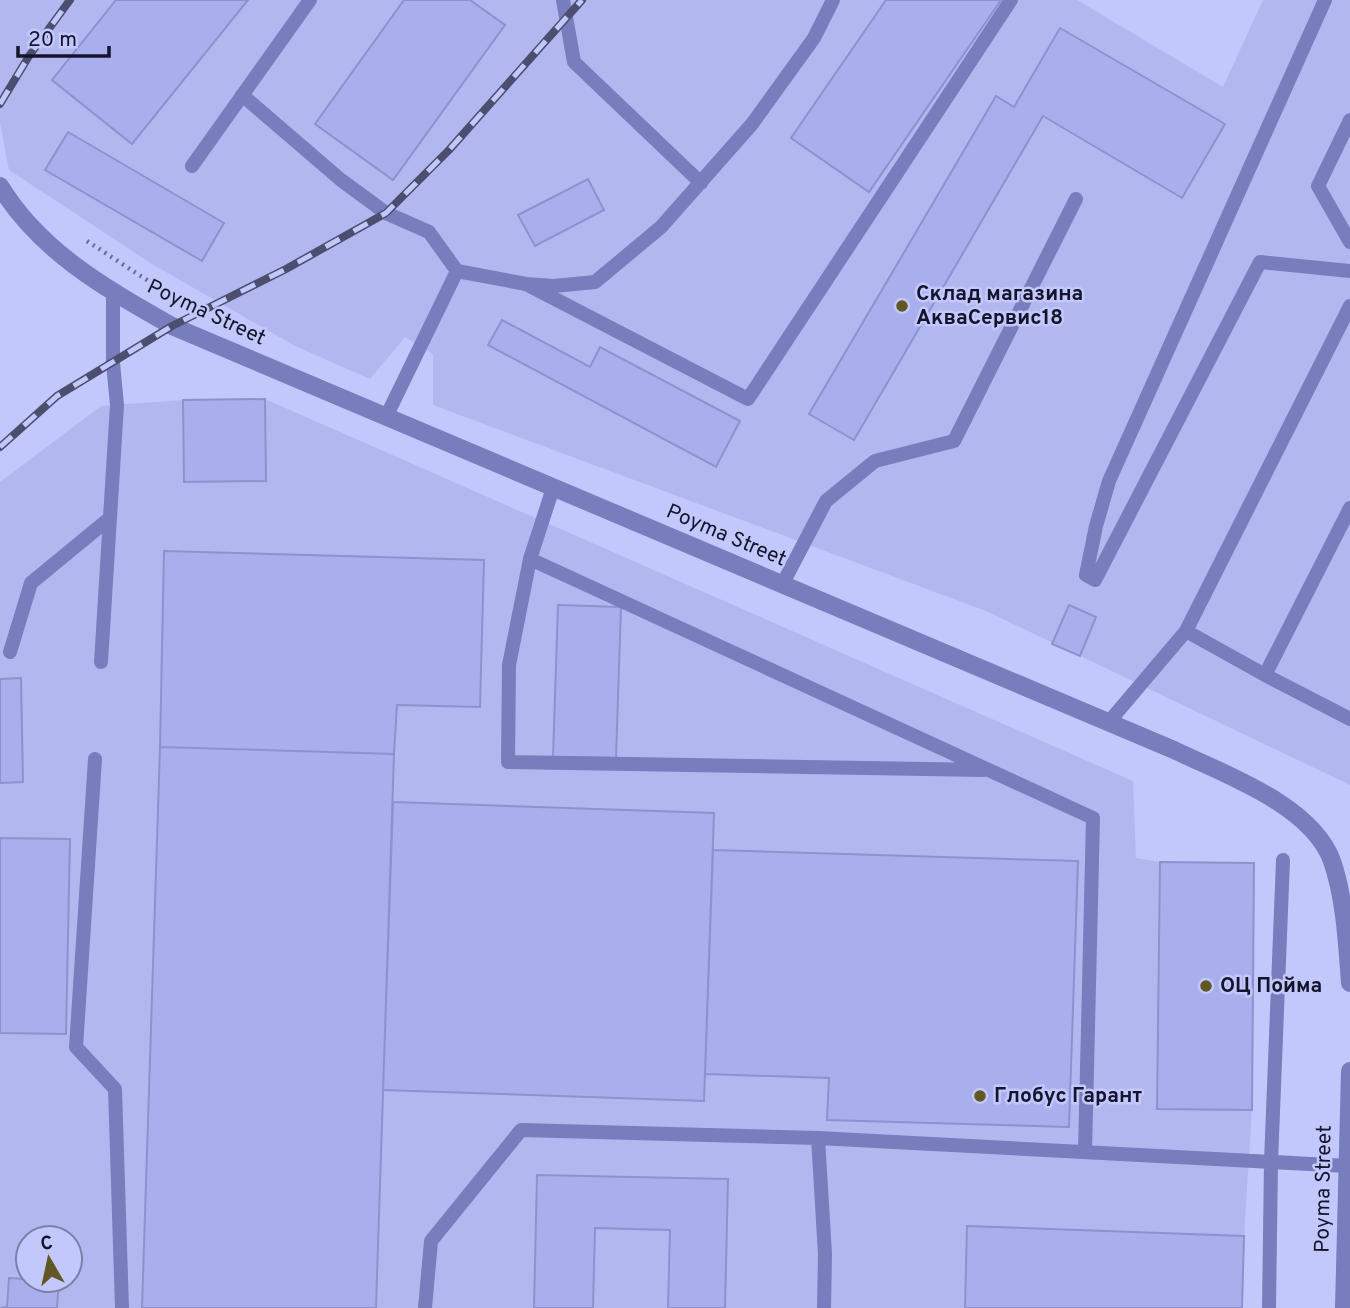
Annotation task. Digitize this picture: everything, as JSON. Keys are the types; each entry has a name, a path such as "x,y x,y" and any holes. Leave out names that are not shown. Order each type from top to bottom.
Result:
{"street":[{"name":"Poyma Street","path":"3,197 49,246 113,293 172,326 1174,750 1278,800 1316,835 1331,860 1345,902 1350,983"},
{"name":"Poyma Street","path":"1344,1308 1350,1071"}],"lane":[{"path":"192,166 310,0"},
{"path":"563,0 574,62 701,183"},
{"path":"242,95 341,180 386,213 429,232 457,271 526,285 554,286 594,282 661,228 752,124 814,38 833,0"},
{"path":"526,285 748,399 1011,0"},
{"path":"1325,0 1109,481 1086,575 1095,580 1260,262 1350,271"},
{"path":"1350,120 1318,187 1350,242"},
{"path":"782,585 826,501 875,461 954,441 1076,199"},
{"path":"386,418 457,271"},
{"path":"101,662 117,405 113,363 113,293"},
{"path":"1108,723 1186,631 1350,306"},
{"path":"553,488 530,559 509,665 508,762 989,770"},
{"path":"1265,675 1350,508"},
{"path":"10,652 31,583 110,518"},
{"path":"530,559 1093,818 1085,1152"},
{"path":"1186,631 1265,675 1349,715"},
{"path":"94,759 76,1047 115,1089 121,1308"},
{"path":"1269,1308 1271,1162 1283,860"},
{"path":"425,1308 431,1241 521,1130 818,1138 1348,1166"},
{"path":"818,1138 825,1254 824,1308"}],"shaded area":[{"path":"0,0 1077,0 1223,87 1263,0 1350,0 1350,785 986,611 433,405 433,354 405,337 370,379 295,346 152,264 9,170 0,123"},
{"path":"265,399 1133,781 1136,858 1160,862 1254,863 1252,1110 1244,1236 968,1226 965,1308 0,1308 0,482 101,406 183,400"}],"building":[{"path":"116,0 248,0 132,144 52,80"},
{"path":"404,0 470,0 505,25 393,180 315,124"},
{"path":"886,0 1001,0 869,192 791,138"},
{"name":"Склад магазина АкваСервис18","path":"1060,28 1225,124 1182,198 1043,116 854,440 809,414 996,96 1014,107"},
{"path":"68,132 224,223 202,261 45,170"},
{"path":"588,179 604,210 535,246 518,215"},
{"path":"502,320 590,367 600,347 740,421 716,467 488,345"},
{"path":"265,399 266,481 184,482 183,400"},
{"path":"164,551 484,560 480,707 397,705 394,754 160,747"},
{"path":"558,605 621,607 616,758 553,757"},
{"path":"1069,605 1096,617 1080,656 1052,644"},
{"path":"21,678 23,782 0,783 0,679"},
{"path":"160,747 394,754 376,1308 142,1308"},
{"path":"393,802 714,813 704,1101 383,1090"},
{"path":"0,838 70,839 66,1034 0,1033"},
{"path":"713,850 1078,861 1069,1127 827,1120 829,1078 705,1074"},
{"name":"ОЦ Пойма","path":"1160,862 1254,863 1252,1110 1157,1109"},
{"path":"537,1175 728,1179 725,1308 668,1308 670,1230 595,1228 593,1308 534,1308"},
{"path":"967,1226 1244,1236 1242,1308 965,1308"},
{"path":"9,1278 14,1278 14,1294 58,1294 57,1308 0,1308 7,1307"}],"railway":[{"path":"0,104 29,56 70,0"},
{"path":"0,447 57,396 172,326 286,269 386,213 449,150 582,0"}],"place":[{"name":"Склад магазина АкваСервис18","path":"902,306"},
{"name":"ОЦ Пойма","path":"1206,986"},
{"name":"Глобус Гарант","path":"980,1096"}]}
